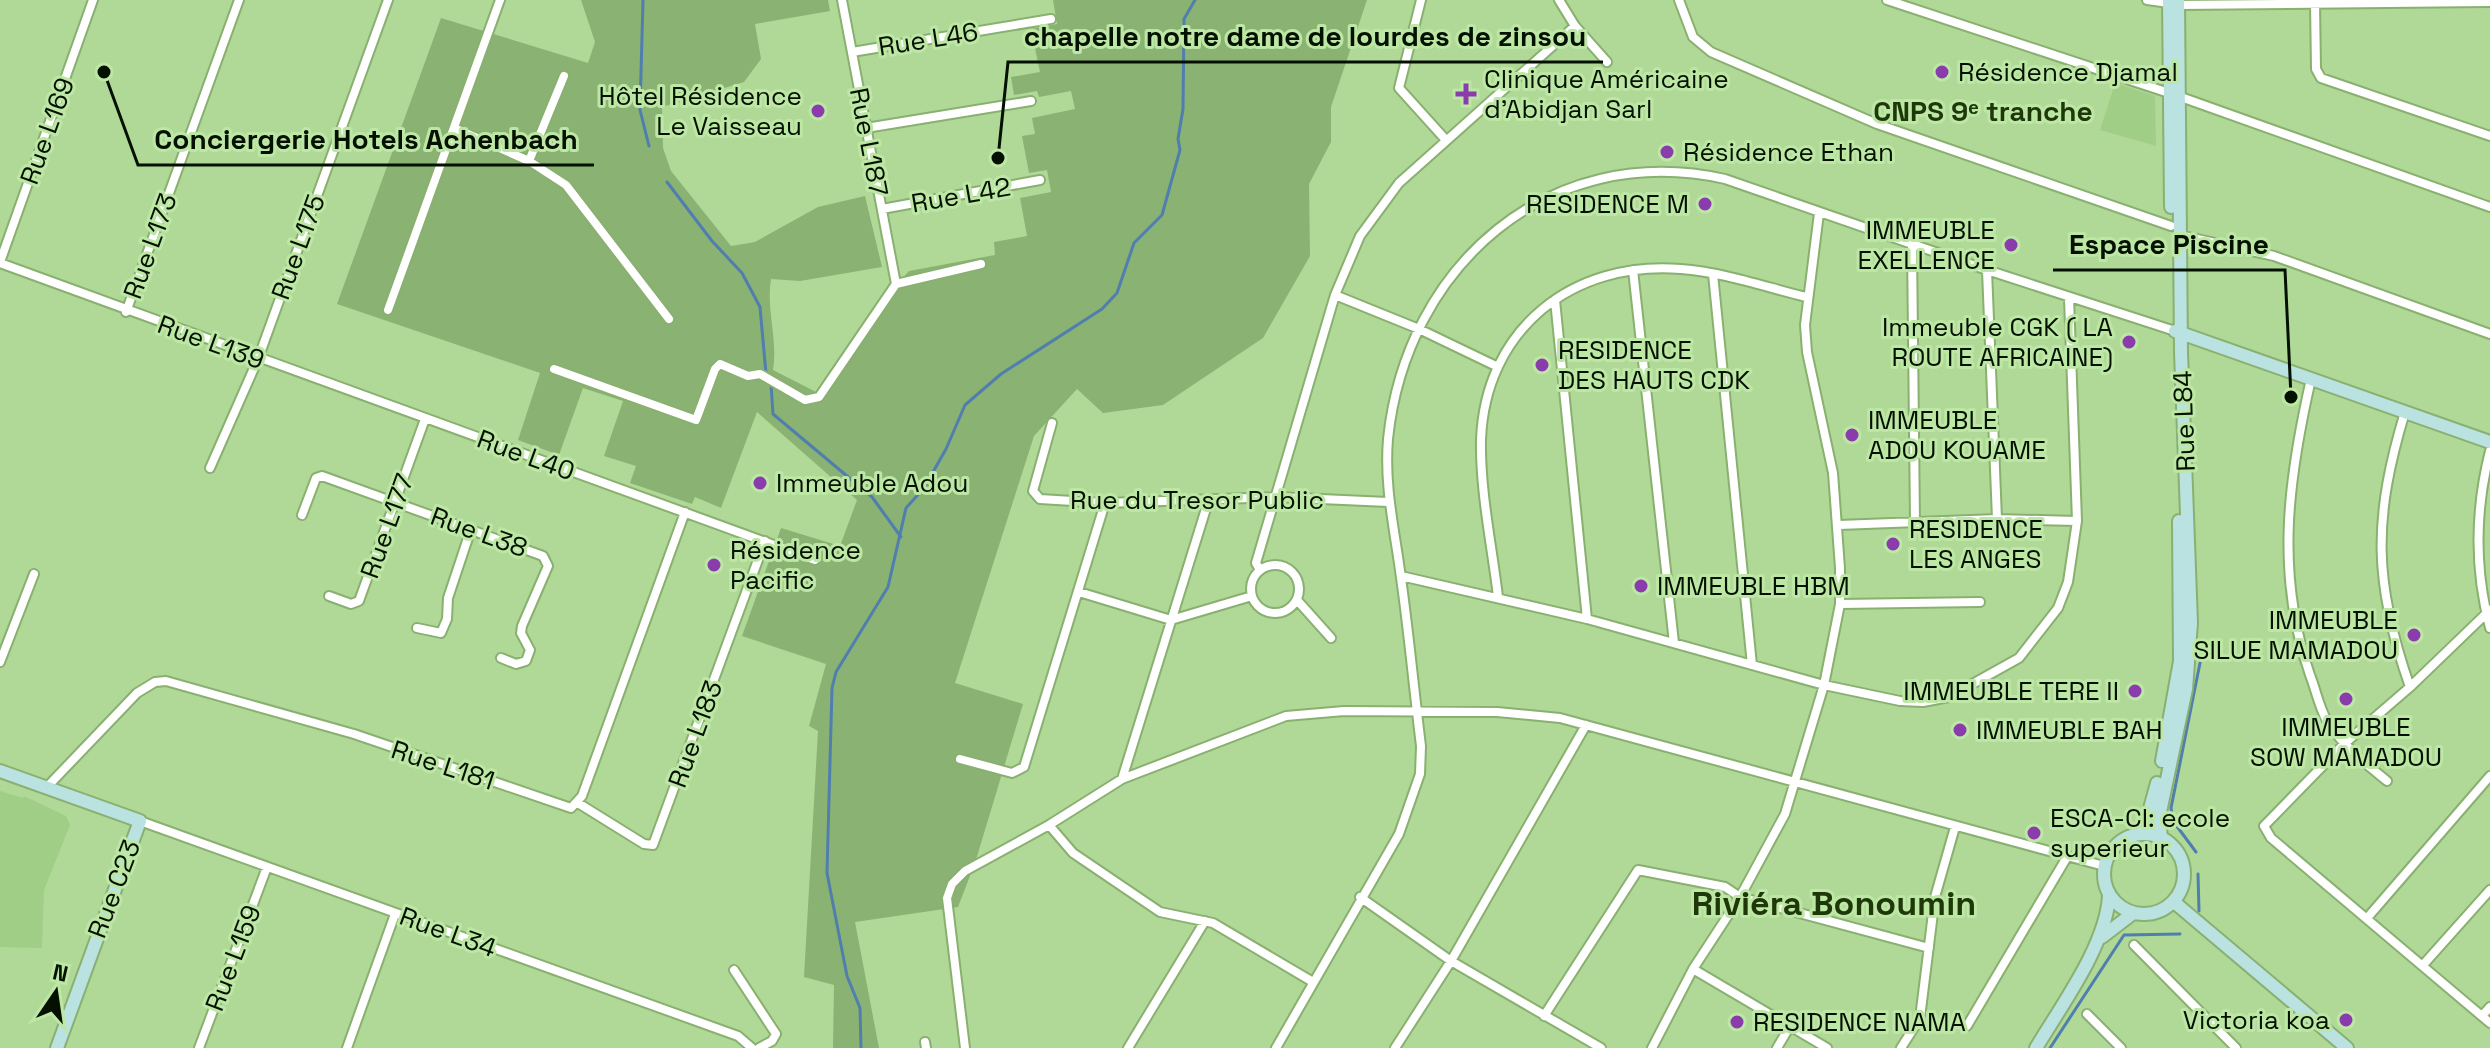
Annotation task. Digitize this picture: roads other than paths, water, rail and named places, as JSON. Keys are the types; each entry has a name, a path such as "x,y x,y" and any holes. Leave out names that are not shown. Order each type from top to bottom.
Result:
{"street":[{"name":"Rue L169","path":"0,262 93,0"},
{"name":"Rue L173","path":"126,312 239,0"},
{"name":"Rue L175","path":"210,468 258,359 388,0"},
{"path":"388,310 500,0"},
{"name":"Rue L187","path":"842,0 896,284"},
{"path":"1421,0 1399,88 1445,139"},
{"path":"1559,0 1575,26 1607,62"},
{"path":"1679,0 1693,37 1711,52 1877,124 2175,231 2274,256 2490,334"},
{"path":"1887,0 1909,3 2490,207"},
{"path":"2147,0 2490,2"},
{"name":"Rue L84","path":"2161,838 2159,817 2186,689 2190,645 2175,231 2174,2"},
{"path":"2315,3 2316,69 2321,78 2490,136"},
{"name":"Rue L46","path":"852,52 1051,19"},
{"path":"1260,570 1256,563 1346,263 1379,208 1399,183 1575,26"},
{"path":"529,161 564,76"},
{"path":"866,128 1031,101"},
{"path":"454,128 529,161 566,185 669,319"},
{"path":"1276,1048 1360,897 1399,834 1416,787 1421,761 1401,576 1388,502 1388,438 1402,377 1419,329 1457,265 1491,234 1550,195 1588,181 1625,174 1694,172 1725,179 1912,245 2178,332 2490,442"},
{"name":"Rue L42","path":"882,209 1040,180"},
{"path":"1652,1048 1693,969 1740,897 1785,814 1824,685 1840,604 1839,525 1833,473 1807,352 1806,297 1819,213"},
{"path":"1912,245 1915,523"},
{"name":"Rue L139","path":"0,262 126,312 288,370"},
{"path":"554,369 696,420 715,369 720,364 748,376 760,374 805,400 814,399 819,397 896,284 981,264"},
{"path":"1498,597 1481,438 1496,366 1530,321 1555,300 1586,281 1633,270 1683,269 1806,297"},
{"path":"1633,270 1674,643"},
{"path":"1987,270 1997,519"},
{"path":"1713,274 1752,665"},
{"path":"1335,295 1419,329 1496,366"},
{"path":"1401,576 1587,619 1824,685 1923,702 1949,697 1996,674 2019,658 2058,608 2075,552 2077,521 2069,298"},
{"path":"1555,300 1587,619"},
{"name":"Rue L84","path":"2143,834 2160,768 2181,643 2178,332"},
{"name":"Rue L40","path":"288,370 815,560"},
{"path":"2311,379 2292,469 2287,539 2295,618 2326,718 2344,744 2387,781"},
{"path":"2405,412 2380,517 2381,566 2392,637 2410,687"},
{"name":"Rue L177","path":"329,596 351,604 359,601 425,419"},
{"name":"Rue du Tresor Public","path":"1052,423 1033,491 1036,496 1105,503 1276,497 1388,502"},
{"path":"2490,451 2477,531 2490,628"},
{"name":"Rue L38","path":"302,515 316,478 322,476 548,560 522,626 530,650 526,661 516,664 501,658"},
{"path":"1122,779 1209,499"},
{"path":"960,759 1012,773 1024,767 1105,503"},
{"path":"578,803 685,512"},
{"path":"1839,525 1997,519 2077,521"},
{"path":"417,628 441,633 447,619 448,598 471,529"},
{"name":"Rue L183","path":"578,803 644,844 653,845 765,541"},
{"path":"1275,564 1291,570 1299,584 1297,600 1292,606 1278,613 1262,609 1252,596 1252,582 1260,570 1275,564"},
{"path":"0,662 34,574"},
{"path":"1079,592 1171,620 1252,596"},
{"path":"1297,600 1331,638"},
{"path":"1840,604 1980,602"},
{"path":"2488,612 2410,687 2344,744 2267,823 2264,830 2490,1023"},
{"name":"Rue L181","path":"46,788 137,693 155,682 166,681 354,734 559,806 571,808 578,803"},
{"path":"965,1048 947,898 952,884 965,871 1049,825 1122,779 1286,716 1416,710 1527,714 1586,725 1793,784 2104,866"},
{"path":"1398,1047 1451,961 1586,725"},
{"path":"0,771 140,821"},
{"path":"2368,917 2490,776"},
{"name":"Rue L34","path":"140,821 726,1031 746,1039 752,1048"},
{"name":"Rue C23","path":"57,1048 140,821"},
{"path":"1049,825 1067,848 1160,912 1205,921 1313,982"},
{"path":"1901,1048 1920,1018 1935,897 1955,827"},
{"path":"2036,1048 2090,953 2108,912 2109,895 2104,881 2104,866 2118,843 2143,834 2161,838 2180,855 2184,867 2181,891 2174,902 2148,915 2132,914 2111,927 2090,953"},
{"path":"1967,1026 2067,857"},
{"name":"Rue L159","path":"199,1048 267,867"},
{"path":"1544,1016 1638,870 1725,887 1740,897 1929,948"},
{"path":"2423,965 2490,890"},
{"path":"2109,895 2132,914"},
{"path":"1360,897 1451,961 1601,1048"},
{"path":"2174,902 2347,1048"},
{"path":"347,1048 395,914"},
{"path":"1128,1048 1205,921"},
{"path":"2134,945 2236,1048"},
{"path":"1693,969 1827,1048"},
{"path":"734,970 776,1034 772,1041 759,1048"},
{"path":"2482,1016 2490,1007"},
{"path":"2087,1014 2121,1048"},
{"path":"1777,1048 1790,1026"}],"waterway":[{"path":"643,0 640,110 649,146"},
{"path":"861,1048 860,1008 847,976 827,873 832,688 836,672 888,587 906,508 924,488 946,449 965,405 1001,374 1102,309 1117,293 1134,243 1162,215 1180,150 1184,19 1195,0"},
{"path":"667,182 712,241 742,273 760,307 766,374"},
{"path":"771,384 773,414 872,497 901,537"},
{"path":"2196,852 2173,821 2171,808 2203,648"},
{"path":"2198,874 2199,911"},
{"path":"2050,1048 2124,935 2180,934"}],"place":[{"name":"Conciergerie Hotels Achenbach","path":"104,72"},
{"name":"Résidence Djamal","path":"1942,72"},
{"name":"Clinique Américaine d'Abidjan Sarl","path":"1466,94"},
{"name":"Hôtel Résidence Le Vaisseau","path":"818,111"},
{"name":"Résidence Ethan","path":"1667,152"},
{"name":"chapelle notre dame de lourdes de zinsou","path":"998,158"},
{"name":"RESIDENCE M","path":"1705,204"},
{"name":"IMMEUBLE EXELLENCE","path":"2011,245"},
{"name":"Immeuble CGK ( LA ROUTE AFRICAINE)","path":"2129,342"},
{"name":"RESIDENCE DES HAUTS CDK","path":"1542,365"},
{"name":"Espace Piscine","path":"2291,397"},
{"name":"IMMEUBLE ADOU KOUAME","path":"1852,435"},
{"name":"Immeuble Adou","path":"760,483"},
{"name":"RESIDENCE LES ANGES","path":"1893,544"},
{"name":"Résidence Pacific","path":"714,565"},
{"name":"IMMEUBLE HBM","path":"1641,586"},
{"name":"IMMEUBLE SILUE MAMADOU","path":"2414,635"},
{"name":"IMMEUBLE TERE II","path":"2135,691"},
{"name":"IMMEUBLE SOW MAMADOU","path":"2346,699"},
{"name":"IMMEUBLE BAH","path":"1960,730"},
{"name":"ESCA-CI: ecole superieur","path":"2034,833"},
{"name":"Victoria koa","path":"2346,1020"},
{"name":"RESIDENCE NAMA","path":"1737,1022"}],"district":[{"name":"CNPS 9ᵉ tranche","path":"1983,111"},
{"name":"Riviéra Bonoumin","path":"1834,903"}]}
